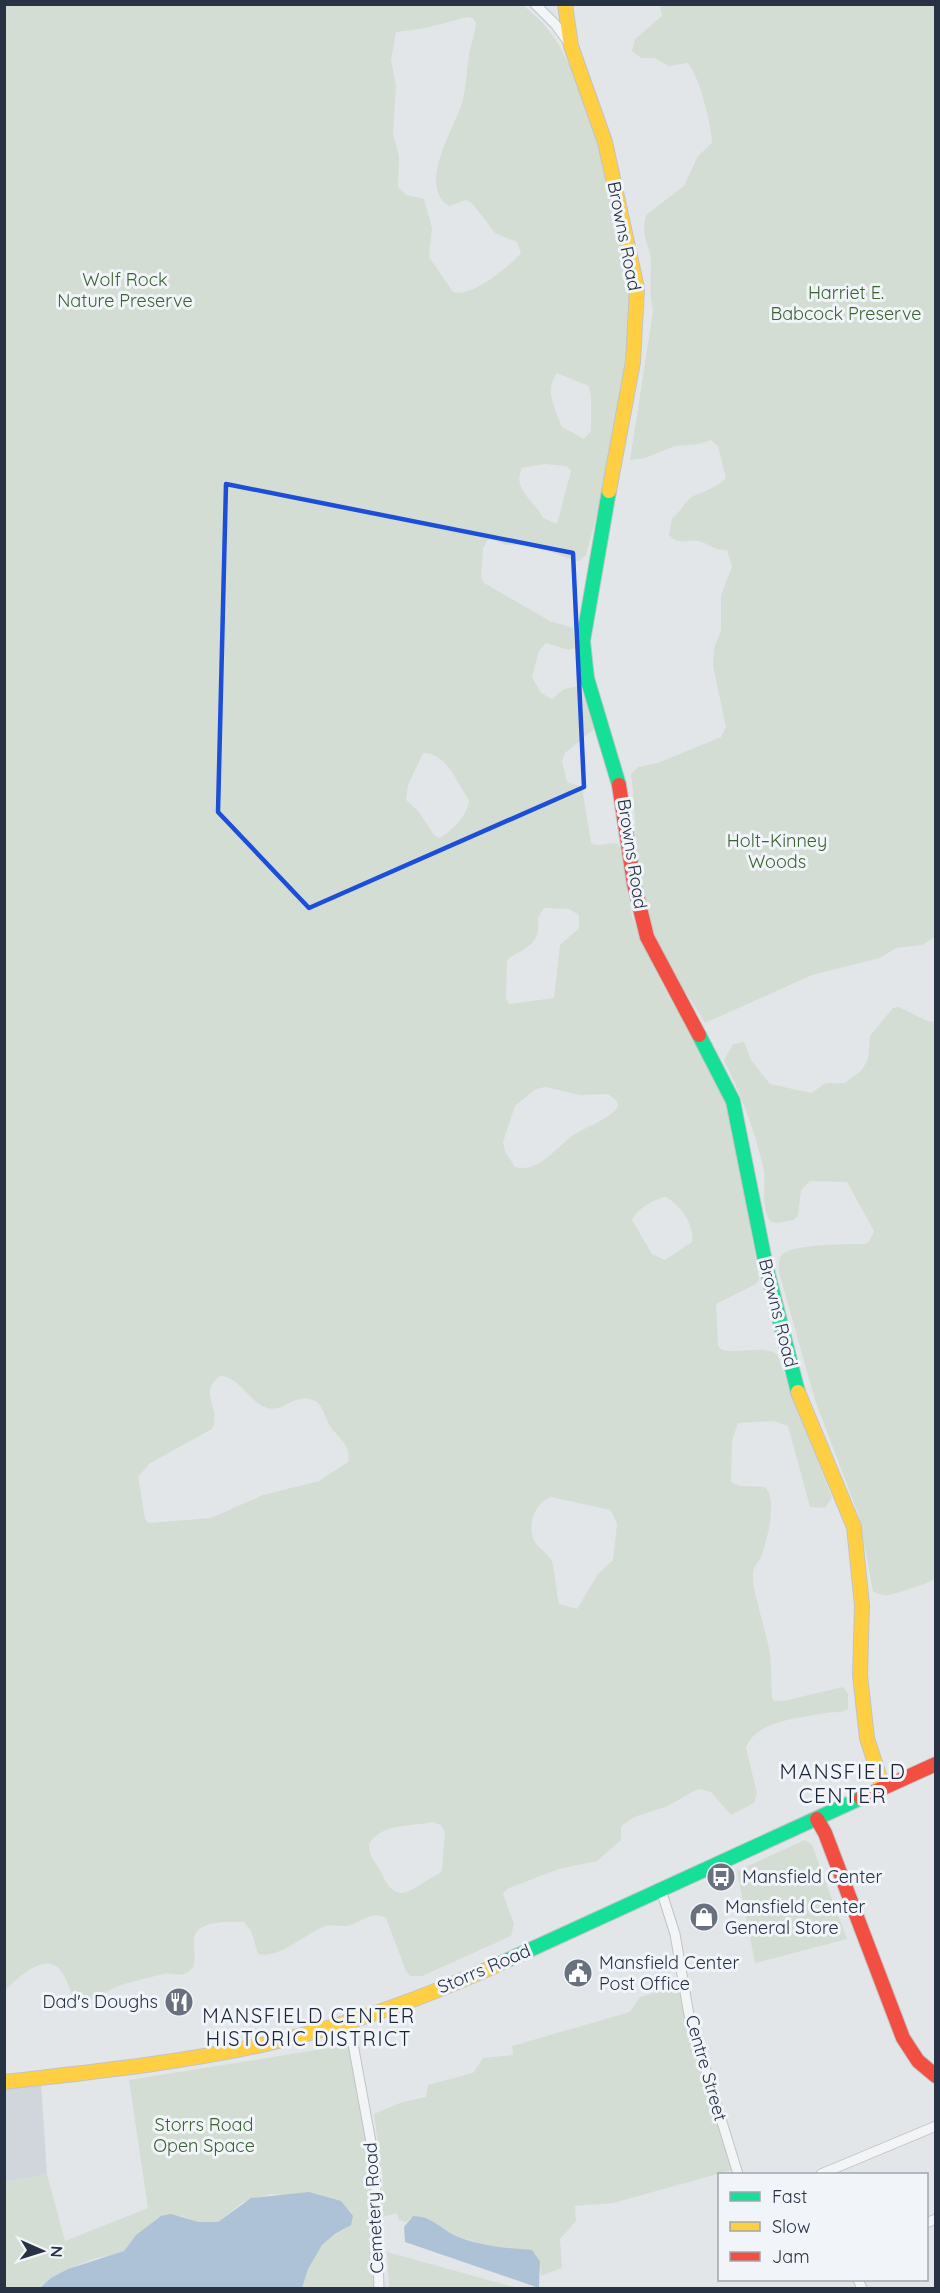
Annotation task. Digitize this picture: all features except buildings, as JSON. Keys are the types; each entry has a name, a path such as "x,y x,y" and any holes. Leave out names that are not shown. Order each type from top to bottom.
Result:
{"street":[{"path":"535,4 555,24 571,46"},
{"name":"Browns Road","path":"565,4 571,46 605,142 628,238 637,288 633,362 585,619 583,641 587,678 618,775 634,884 647,937 733,1101 766,1266 798,1392 854,1527 862,1605 860,1675 867,1738 883,1788"},
{"name":"Storrs Road","path":"4,2082 239,2049 349,2022 462,1981 936,1764"},
{"path":"817,1819 829,1843 903,2038 918,2061 936,2076"},
{"name":"Centre Street","path":"662,1890 675,1934 689,2014 737,2173"},
{"name":"Cemetery Road","path":"349,2022 375,2164 379,2289"},
{"path":"826,2173 936,2126"}],"highlighted area":[{"path":"226,484 573,553 584,787 309,908 218,812"}],"shaded area":[{"path":"41,2083 47,2174 5,2182 5,2089"}],"green space":[{"name":"Wolf Rock Nature Preserve","path":"4,5 523,5 543,23 558,43 577,80 595,128 632,278 629,350 610,466 586,555 579,561 573,560 531,545 506,545 489,538 483,548 481,577 484,583 550,621 573,628 575,648 569,650 546,643 539,651 532,677 541,693 552,699 564,689 579,686 594,719 594,729 565,753 562,762 567,782 582,787 591,843 618,844 622,855 632,917 639,934 663,986 700,1049 731,1112 759,1279 756,1284 716,1304 718,1346 722,1350 729,1351 765,1350 777,1354 832,1498 825,1508 810,1507 788,1426 774,1421 738,1423 732,1441 731,1482 740,1486 765,1487 771,1501 766,1541 753,1573 753,1580 770,1655 772,1697 774,1701 783,1701 843,1687 848,1694 848,1709 780,1722 759,1731 751,1739 746,1748 757,1793 754,1803 731,1815 711,1792 700,1789 663,1808 626,1822 621,1827 621,1840 597,1861 559,1869 507,1889 503,1894 514,1924 511,1936 422,1976 410,1976 406,1971 386,1918 376,1915 348,1926 323,1927 283,1950 266,1955 258,1954 251,1931 244,1922 203,1926 196,1933 194,1941 193,1967 186,1973 163,1974 125,1984 81,2004 75,2002 61,1971 55,1965 48,1963 32,1968 5,1990","holes":["467,17 473,18 476,23 463,100 441,155 436,184 440,196 449,206 466,200 472,203 495,233 517,242 521,253 489,280 461,293 453,292 429,257 432,228 424,199 406,195 398,187 399,157 393,133 396,86 391,60 396,32 426,28","557,373 589,386 591,431 584,439 562,427 552,400 551,386","545,464 567,466 571,471 557,524 543,518 522,489 519,476 522,468","423,753 432,754 445,763 450,770 469,800 468,805 458,822 449,832 439,838 434,835 419,812 406,800 408,785","544,908 569,909 579,915 579,928 560,945 554,998 509,1004 506,999 507,960 530,945 537,935 538,918","545,1087 580,1095 608,1094 617,1101 618,1107 604,1119 575,1134 540,1163 524,1168 515,1167 505,1151 503,1142 515,1106 536,1089","666,1197 676,1205 689,1222 692,1236 692,1242 665,1260 652,1254 632,1220 646,1205","220,1376 233,1380 255,1401 267,1408 273,1409 302,1399 317,1402 332,1429 346,1445 348,1462 319,1481 263,1495 211,1518 149,1523 145,1519 138,1477 150,1463 212,1429 214,1414 210,1389","551,1497 611,1510 617,1524 613,1560 598,1574 577,1609 559,1604 552,1562 536,1543 532,1534 532,1521 537,1509","432,1822 441,1825 445,1833 442,1871 412,1890 400,1893 395,1892 386,1882 372,1856 369,1844 381,1832"]},
{"path":"660,5 935,5 935,937 922,945 896,948 880,958 812,975 705,1023 661,952 644,908 638,870 631,774 638,767 658,763 721,737 726,727 713,666 714,648 721,631 721,595 732,567 727,550 698,541 679,541 669,535 672,518 688,500 716,486 726,478 718,446 711,440 699,444 675,446 645,458 630,460 653,311 651,257 644,231 646,215 684,186 698,156 712,143 704,101 688,63 669,66 654,58 641,58 632,51 635,39 662,16"},
{"path":"899,1007 927,1021 935,1022 936,1578 898,1593 882,1595 873,1592 859,1516 815,1400 779,1272 780,1258 789,1251 822,1245 864,1244 869,1242 874,1231 847,1182 810,1181 801,1190 798,1215 794,1220 776,1223 770,1221 765,1208 764,1173 759,1152 746,1112 724,1060 733,1044 744,1042 751,1060 770,1084 811,1093 826,1083 845,1083 862,1070 868,1059 870,1036 893,1008"},
{"path":"805,1840 812,1845 847,1939 755,1963 737,1871"},
{"path":"671,1988 681,1992 686,2021 732,2170 613,2203 575,2206 576,2221 560,2239 562,2268 541,2276 540,2261 535,2253 474,2242 420,2217 413,2216 406,2222 399,2220 397,2213 382,2217 383,2180 374,2114 400,2103 426,2097 428,2085 473,2073 483,2058 513,2055 512,2046 630,2012 640,1997"},
{"name":"Storrs Road Open Space","path":"348,2045 374,2179 372,2233 375,2288 302,2288 307,2270 321,2246 344,2230 341,2201 271,2194 243,2202 218,2222 199,2222 181,2216 136,2235 124,2251 73,2267 99,2288 5,2288 5,2182 47,2174 65,2241 148,2208 129,2080"},
{"path":"387,2252 517,2288 389,2288"}],"water":[{"path":"309,2192 341,2201 353,2216 351,2225 322,2245 308,2269 302,2288 40,2288 51,2278 68,2269 124,2251 136,2235 161,2216 171,2214 199,2222 218,2222 251,2198"},
{"path":"413,2216 430,2220 454,2235 473,2242 532,2250 540,2261 539,2288 405,2242 404,2227"}],"traffic: fast":[{"path":"609,491 583,641 587,678 619,785"},
{"path":"699,1035 733,1101 766,1266 798,1392"},
{"path":"499,1964 861,1798"}],"traffic: slow":[{"path":"565,4 571,46 605,142 637,288 633,362 609,491"},
{"path":"798,1392 854,1527 862,1605 860,1675 867,1738 883,1788"},
{"path":"4,2082 168,2062 234,2051 296,2037 384,2010 499,1964"}],"traffic: jam":[{"path":"619,785 634,884 647,937 699,1035"},
{"path":"861,1798 936,1764"},
{"path":"817,1819 825,1833 903,2038 918,2061 936,2076"}],"place":[{"name":"Mansfield Center","path":"721,1877"},
{"name":"Mansfield Center General Store","path":"704,1917"},
{"name":"Mansfield Center Post Office","path":"578,1973"},
{"name":"Dad's Doughs","path":"179,2002"}],"district":[{"name":"MANSFIELD CENTER","path":"843,1784"},
{"name":"MANSFIELD CENTER HISTORIC DISTRICT","path":"309,2028"}],"park label":[{"name":"Harriet E. Babcock Preserve","path":"846,303"},
{"name":"Holt–Kinney Woods","path":"777,851"}]}
